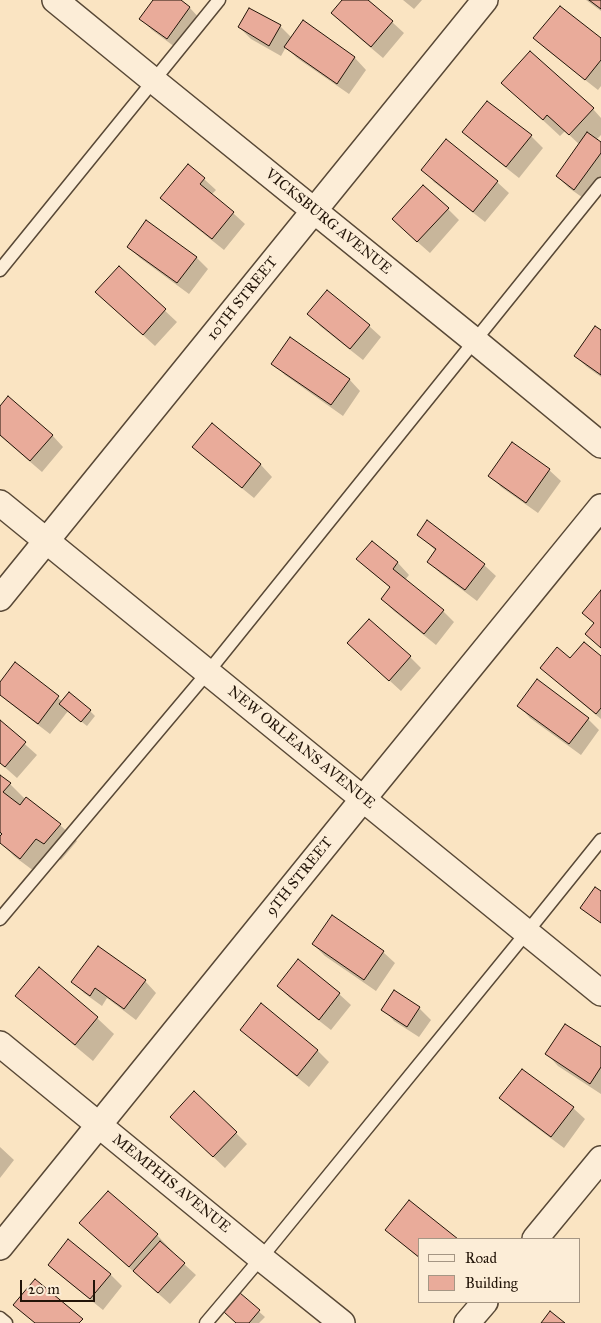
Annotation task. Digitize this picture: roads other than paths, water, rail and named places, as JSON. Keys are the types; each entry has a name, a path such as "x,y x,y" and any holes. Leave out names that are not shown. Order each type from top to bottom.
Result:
{"street":[{"name":"VICKSBURG AVENUE","path":"55,0 601,445"},
{"name":"10TH STREET","path":"0,598 485,0"},
{"name":"NEW ORLEANS AVENUE","path":"0,503 601,993"},
{"name":"9TH STREET","path":"0,1247 601,507"},
{"name":"MEMPHIS AVENUE","path":"0,1044 342,1323"},
{"path":"536,1238 601,1158"},
{"path":"467,1323 484,1303"}],"lane":[{"path":"0,270 219,0"},
{"path":"0,918 208,672 601,184"},
{"path":"206,1323 601,840"},
{"path":"0,1318 6,1323"}]}
